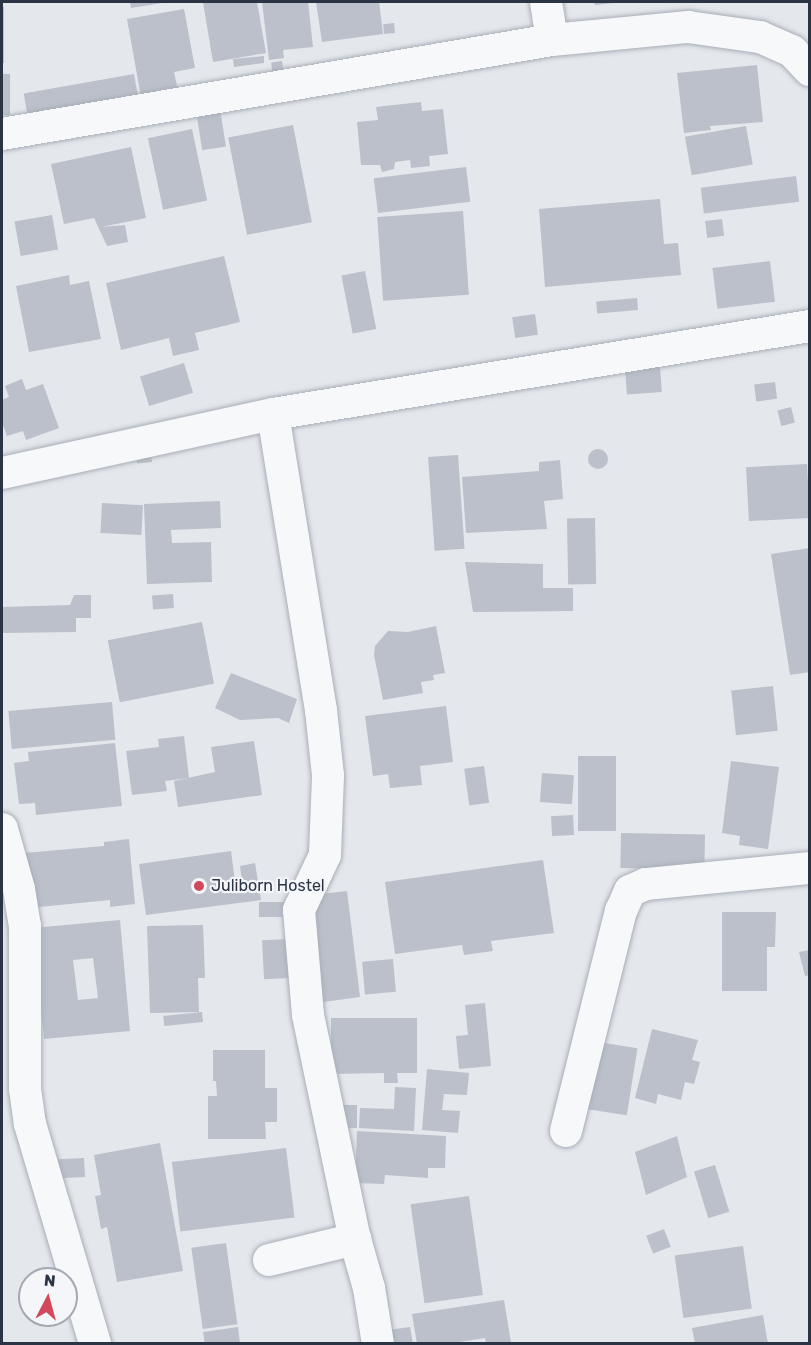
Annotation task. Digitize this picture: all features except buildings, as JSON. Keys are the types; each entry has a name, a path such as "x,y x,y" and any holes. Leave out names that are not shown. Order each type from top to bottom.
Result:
{"street":[{"path":"546,2 552,40"},
{"path":"2,134 552,40 688,27 760,37 792,51 810,70"},
{"path":"2,473 273,414 810,326"},
{"path":"273,414 321,710 328,776 325,855 299,910 308,1015 355,1239 369,1288 378,1344"},
{"path":"2,829 19,889 25,925 25,1089 30,1124 95,1344"},
{"path":"566,1131 621,911 630,891 646,884 810,868"},
{"path":"269,1260 355,1239"}],"place":[{"name":"Juliborn Hostel","path":"199,886"}]}
